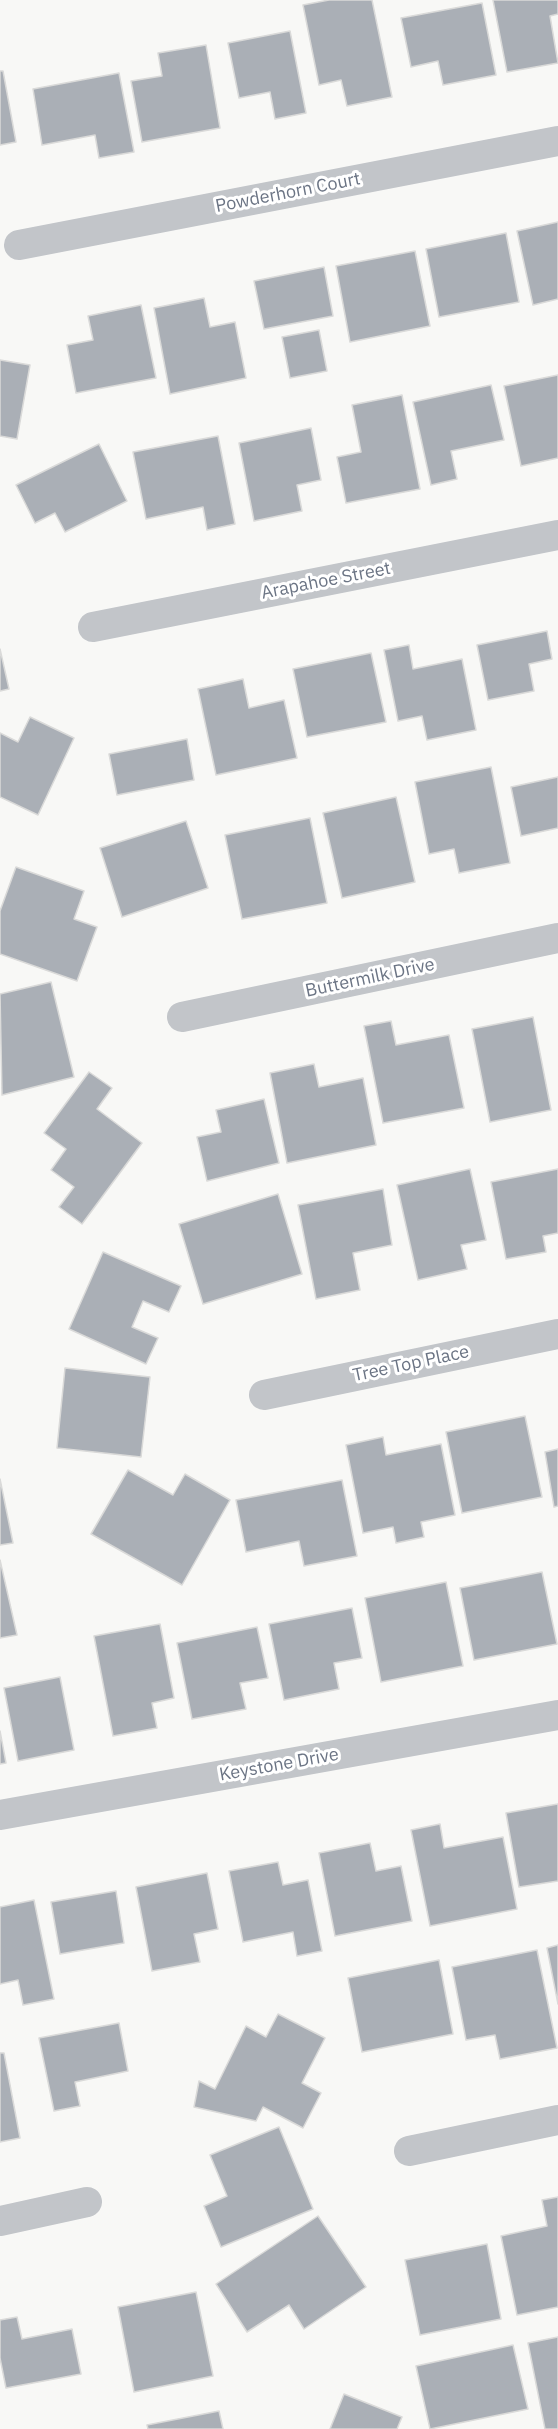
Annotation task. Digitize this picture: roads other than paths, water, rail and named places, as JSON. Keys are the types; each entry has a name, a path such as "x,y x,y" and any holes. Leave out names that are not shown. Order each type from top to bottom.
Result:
{"street":[{"name":"Powderhorn Court","path":"19,245 558,141"},
{"name":"Arapahoe Street","path":"93,627 558,535"},
{"name":"Buttermilk Drive","path":"182,1017 558,938"},
{"name":"Tree Top Place","path":"264,1395 558,1334"},
{"name":"Keystone Drive","path":"0,1815 558,1715"},
{"path":"409,2151 558,2120"},
{"path":"0,2221 87,2202"}]}
